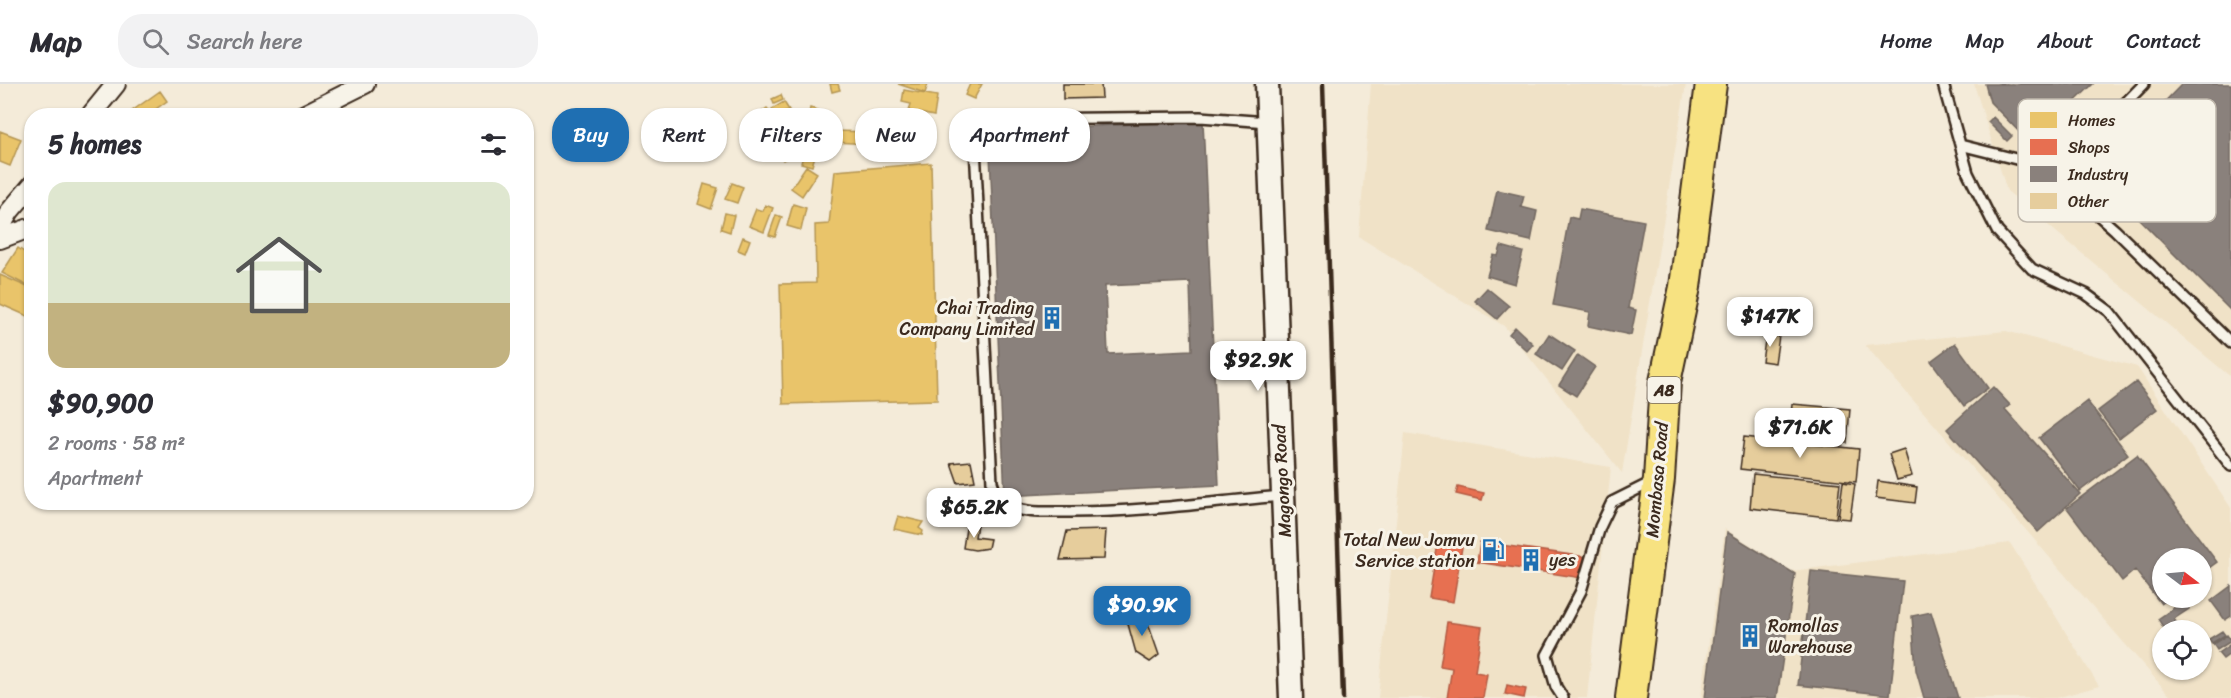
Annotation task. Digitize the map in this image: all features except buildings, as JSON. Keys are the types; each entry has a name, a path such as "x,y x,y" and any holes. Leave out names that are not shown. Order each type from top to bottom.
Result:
{"highway":[{"name":"Mombasa Road","path":"1631,698 1659,479 1665,382 1685,287 1711,84"}],"street":[{"path":"96,108 116,84"},
{"path":"317,108 365,84"},
{"name":"Magongo Road","path":"1267,84 1291,698"},
{"path":"0,228 24,194"},
{"path":"0,239 24,229"}],"lane":[{"path":"1943,84 1968,173 1997,231 2032,269 2086,294 2109,311 2231,466"},
{"path":"2129,99 2144,84"},
{"path":"1268,122 1200,117 984,119 974,127 992,482 999,503 1011,509 1028,512 1118,512 1282,496"},
{"path":"1960,145 2018,160"},
{"path":"2106,222 2231,344"},
{"path":"1563,698 1556,687 1547,655 1581,591 1600,527 1612,502 1659,479"}],"shaded area":[{"path":"1371,84 1686,84 1622,473 1504,326 1359,237"},
{"path":"1974,84 2231,84 2231,377 2044,222 2216,222 2216,99 2018,99 2018,200 2007,191"},
{"path":"2006,331 2137,367 2231,508 2231,698 2172,698 2156,680 2212,680 2212,620 2152,620 2152,675 1865,345"},
{"path":"1405,433 1611,467 1587,698 1378,698"},
{"path":"1725,529 1792,571 2010,543 2099,686 2056,698 1701,698"}],"railway":[{"path":"1323,84 1343,698"}],"place":[{"name":"Chai Trading Company Limited","path":"1052,318"},
{"name":"Total New Jomvu Service station","path":"1493,550"},
{"name":"yes","path":"1531,560"},
{"name":"Romollas Warehouse","path":"1750,636"}]}
